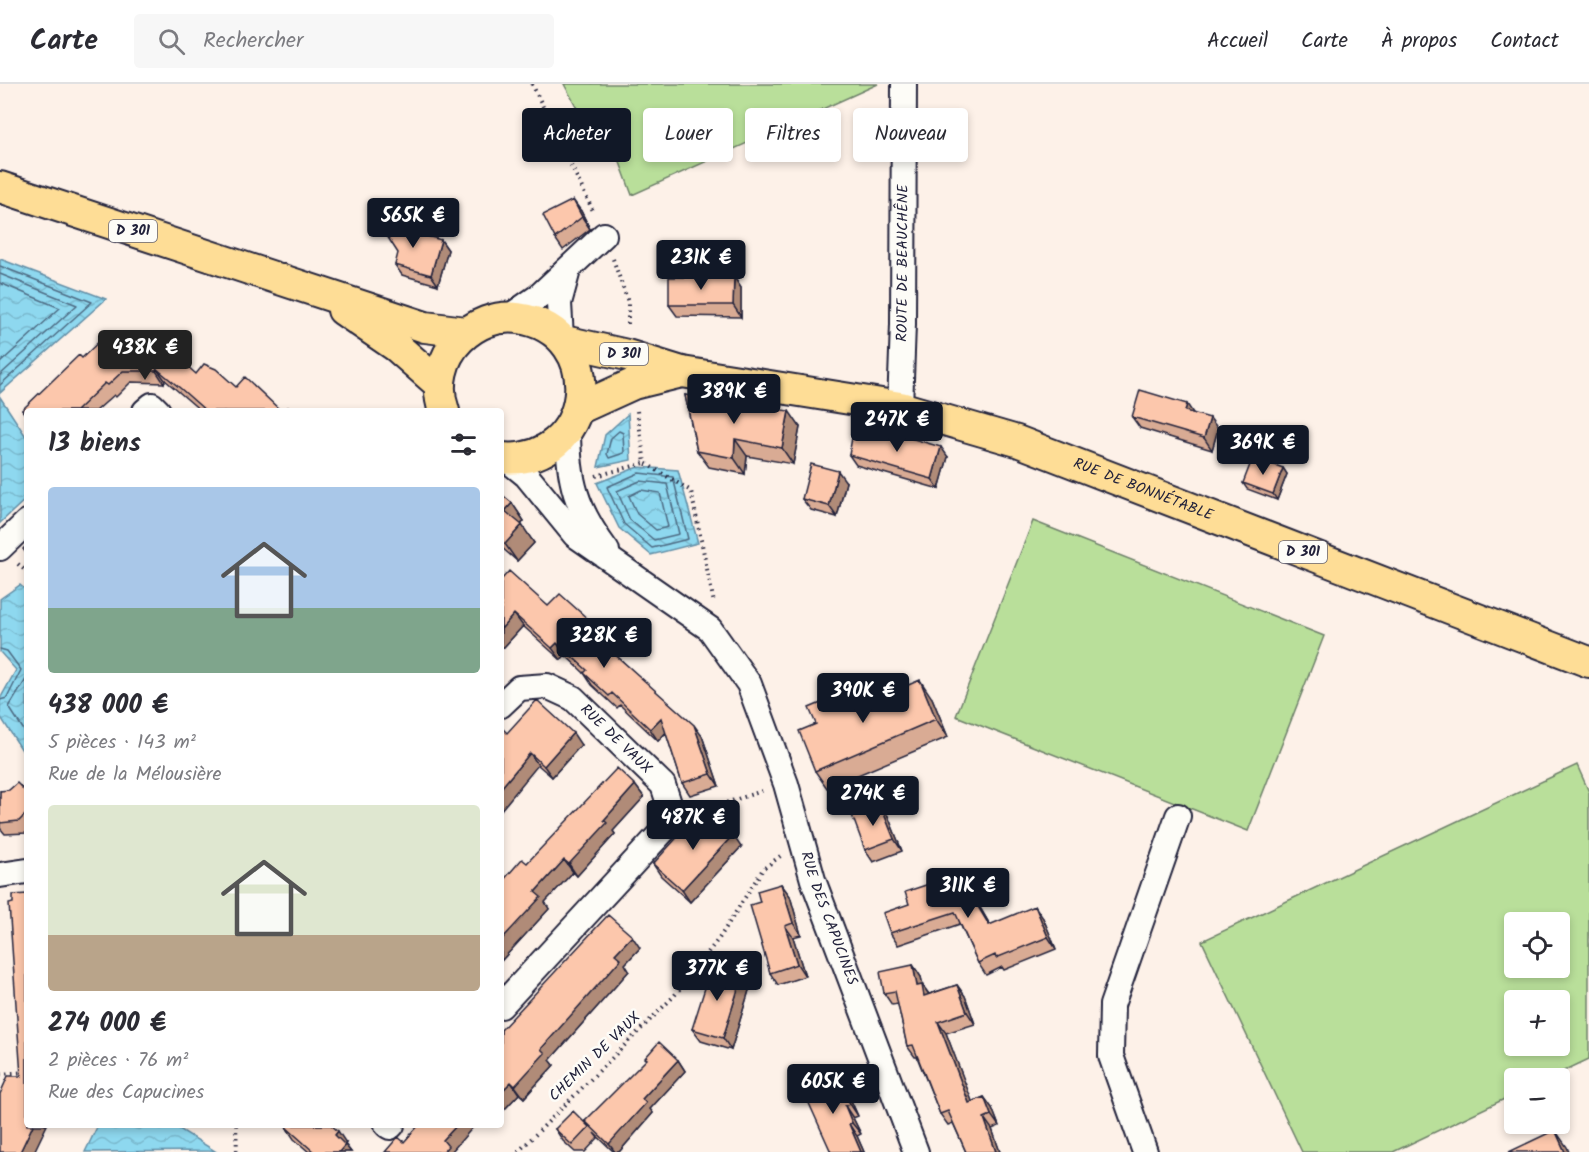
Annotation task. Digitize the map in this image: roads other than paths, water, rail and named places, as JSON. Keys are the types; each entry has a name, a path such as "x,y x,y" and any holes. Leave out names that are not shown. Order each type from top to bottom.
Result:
{"main road":[{"name":"D 301","path":"0,187 425,327 466,332"},
{"name":"D 301","path":"316,292 397,347 441,401"},
{"path":"441,401 443,364 453,347 466,332 486,321 509,316 531,320 549,328 574,356 580,373 581,391 573,419 552,445 532,456 504,458"},
{"name":"RUE DE BONNÉTABLE","path":"562,340 630,369 682,372 900,407 1017,441 1589,662"},
{"name":"D 301","path":"573,419 630,369"}],"street":[{"name":"ROUTE DE BEAUCHÊNE","path":"900,407 903,324 904,84"},
{"path":"509,316 539,296 604,235"},
{"path":"562,340 559,303 569,267"},
{"name":"RUE DES CAPUCINES","path":"573,419 570,483 595,535 615,563"},
{"name":"RUE DES CAPUCINES","path":"504,459 526,475 575,535 710,628 749,684 786,784 813,880 916,1152"},
{"path":"0,548 24,525"},
{"name":"RUE DE VAUX","path":"504,702 519,688 547,686 573,698 663,785 674,819 504,1003"},
{"path":"1145,1152 1111,1056 1112,1005 1178,816"},
{"path":"0,875 24,871"}],"water":[{"path":"0,259 106,299 0,393"},
{"path":"0,397 24,433 24,501 0,523"},
{"path":"628,414 631,460 598,467 605,435"},
{"path":"638,467 678,470 698,543 651,555 619,528 597,483"},
{"path":"20,585 24,588 24,753 0,716 0,699 16,670 0,652 0,599"},
{"path":"97,1128 178,1128 215,1151 85,1152"}]}
